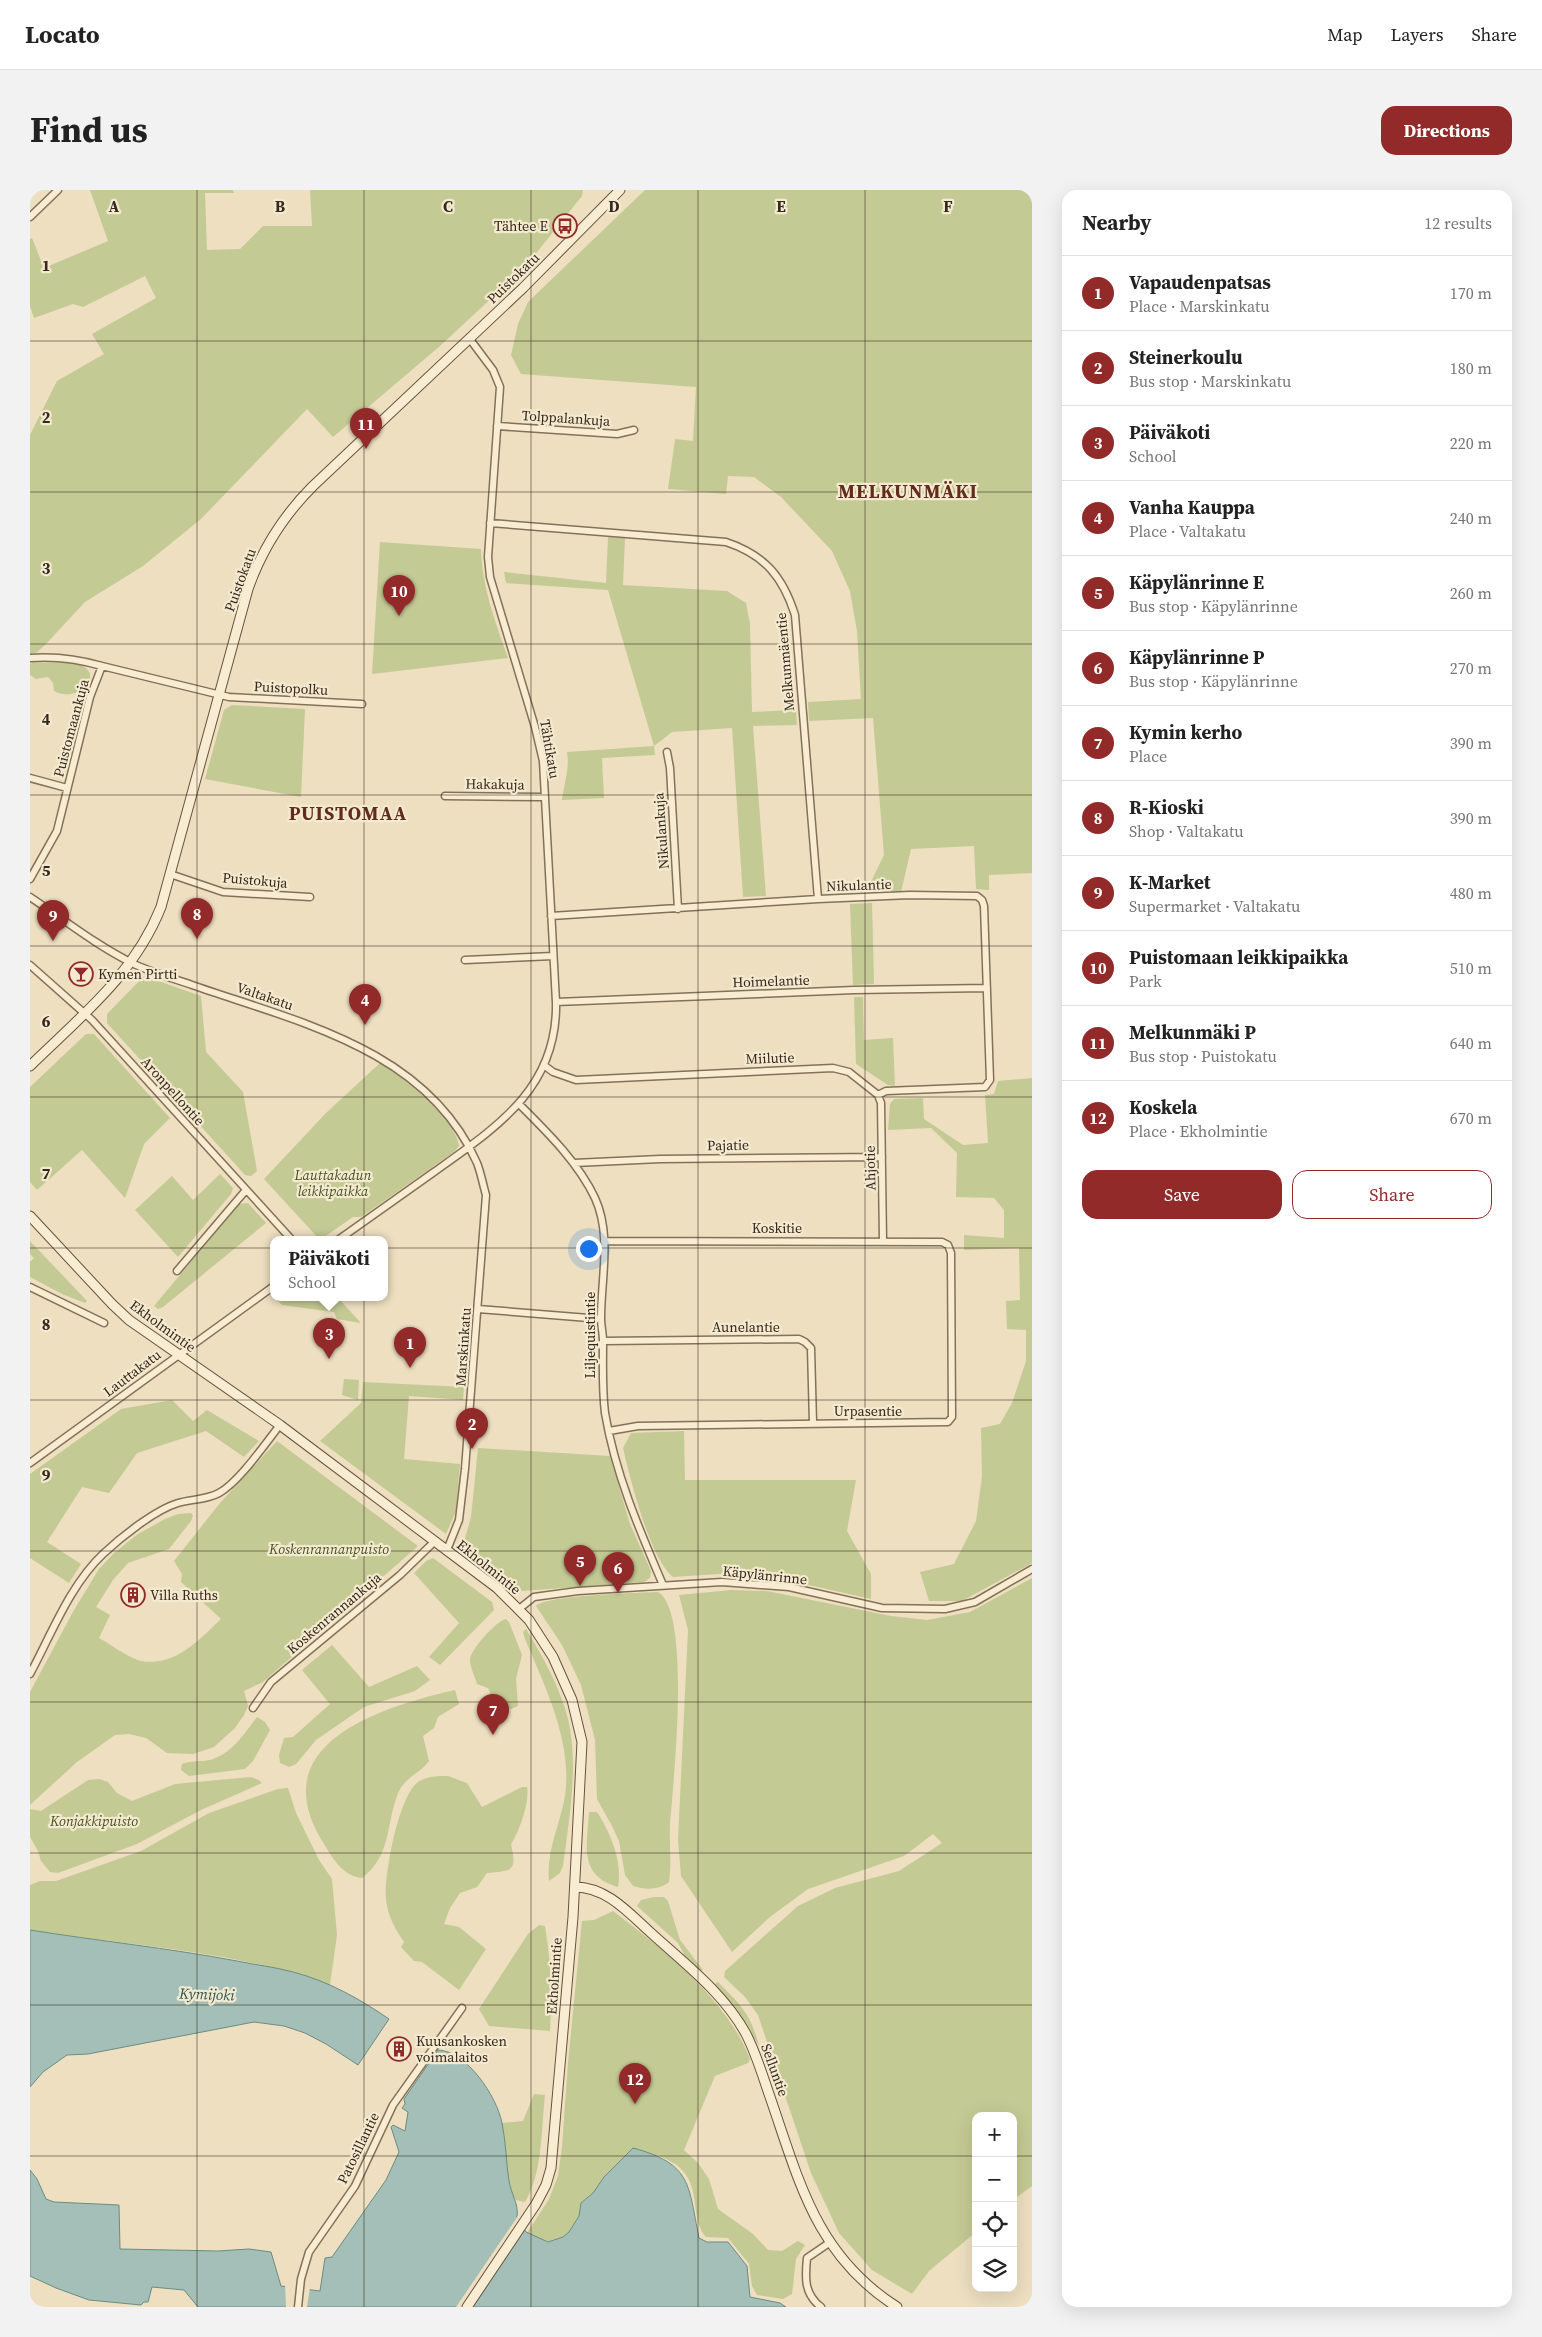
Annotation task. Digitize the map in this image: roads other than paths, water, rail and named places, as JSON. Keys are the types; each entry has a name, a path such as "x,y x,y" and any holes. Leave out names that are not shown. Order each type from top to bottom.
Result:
{"street":[{"path":"30,217 58,190"},
{"name":"Puistokatu","path":"30,1066 85,1013 132,963 155,923 251,582 264,549 280,523 313,486 550,262 620,190"},
{"name":"Tähtikatu","path":"469,338 493,370 500,388 488,557 490,578 539,742 545,797 556,1002 554,1041 544,1066 519,1104 469,1147"},
{"name":"Tolppalankuja","path":"497,426 617,434 634,430"},
{"name":"Melkunmäentie","path":"490,523 726,542 738,546 756,557 780,578 795,615 818,899"},
{"path":"30,658 70,658 102,666"},
{"name":"Puistomaankuja","path":"30,879 57,831 90,697 102,666 218,695"},
{"name":"Puistopolku","path":"218,695 362,704"},
{"name":"Nikulankuja","path":"667,752 670,768 678,909"},
{"path":"30,778 67,788"},
{"name":"Hakakuja","path":"445,796 545,797"},
{"name":"Puistokuja","path":"170,874 223,892 310,897"},
{"name":"Nikulantie","path":"551,916 818,899 919,895 977,896 982,900 984,906 990,1080 985,1087 886,1090 878,1095"},
{"name":"Valtakatu","path":"30,897 132,963 317,1027 367,1050 412,1079 429,1095 461,1132 469,1147"},
{"path":"465,960 553,956"},
{"name":"Aronpellontie","path":"30,966 85,1013 288,1236"},
{"name":"Hoimelantie","path":"556,1002 854,990 987,988"},
{"name":"Miilutie","path":"544,1066 553,1072 576,1080 834,1068 849,1072 878,1095"},
{"name":"Ahjotie","path":"878,1095 881,1103 883,1240"},
{"name":"Liljequistintie","path":"519,1104 574,1163 595,1198 604,1241 601,1319 603,1340 602,1384 609,1430 635,1522 663,1585"},
{"path":"344,1236 469,1147"},
{"name":"Marskinkatu","path":"446,1550 459,1520 465,1470 486,1196 478,1164 469,1147"},
{"name":"Pajatie","path":"574,1163 660,1159 882,1157"},
{"path":"177,1271 246,1190"},
{"name":"Ekholmintie","path":"30,1216 112,1304 158,1342 280,1425 498,1588 519,1609 553,1657 564,1678 578,1721 582,1758 575,1887 553,2152 546,2185 528,2216 467,2307"},
{"name":"Koskitie","path":"604,1241 883,1240 942,1242 948,1245"},
{"name":"Urpasentie","path":"609,1430 638,1426 813,1423 943,1424 950,1420 951,1253 948,1245"},
{"path":"30,1287 104,1323"},
{"name":"Lauttakatu","path":"30,1463 270,1289"},
{"path":"478,1309 601,1319"},
{"name":"Aunelantie","path":"603,1340 799,1339 806,1342 810,1348 813,1423"},
{"path":"30,1674 72,1595 102,1555 160,1512 178,1503 204,1499 220,1493 247,1466 280,1425"},
{"name":"Koskenrannankuja","path":"253,1708 271,1682 400,1576 435,1541"},
{"name":"Käpylänrinne","path":"519,1609 534,1597 663,1585 722,1582 789,1586 882,1608 946,1609 975,1602 1032,1569"},
{"name":"Selluntie","path":"575,1887 595,1889 618,1904 691,1969 733,2013 752,2045 806,2200 829,2243 857,2276 897,2307"},
{"name":"Patosillantie","path":"298,2307 301,2279 308,2255 355,2186 393,2105 440,2036 462,2008"},
{"path":"821,2307 813,2301 809,2294 805,2276 807,2258 829,2243"}],"water":[{"name":"Kymijoki","path":"30,1930 185,1952 286,1970 331,1986 367,2004 389,2019 358,2065 305,2033 284,2026 254,2022 88,2054 67,2055 43,2072 30,2087"},
{"path":"438,2050 449,2052 460,2058 470,2067 479,2077 494,2101 502,2123 509,2181 517,2208 517,2217 526,2232 548,2242 563,2237 569,2232 579,2216 581,2203 593,2193 604,2177 633,2148 667,2161 677,2169 689,2190 699,2238 707,2242 728,2242 747,2266 750,2297 780,2303 786,2307 198,2307 184,2290 152,2287 148,2302 144,2302 141,2305 89,2300 30,2276 30,2170 37,2179 46,2199 54,2202 119,2205 120,2249 218,2251 249,2249 271,2252 281,2286 320,2291 325,2258 332,2257 386,2180 399,2152 391,2127 393,2125 405,2131 408,2112 402,2108 405,2104 404,2099"}],"place":[{"name":"Tähtee E","path":"565,226"},
{"name":"Melkunmäki P","path":"366,449"},
{"name":"Puistomaan leikkipaikka","path":"399,616"},
{"name":"R-Kioski","path":"197,939"},
{"name":"K-Market","path":"53,941"},
{"name":"Kymen Pirtti","path":"81,974"},
{"name":"Vanha Kauppa","path":"365,1025"},
{"name":"Päiväkoti","path":"329,1359"},
{"name":"Vapaudenpatsas","path":"410,1368"},
{"name":"Steinerkoulu","path":"472,1449"},
{"name":"Käpylänrinne E","path":"580,1586"},
{"name":"Käpylänrinne P","path":"618,1593"},
{"name":"Villa Ruths","path":"133,1595"},
{"name":"Kymin kerho","path":"493,1735"},
{"name":"Kuusankosken voimalaitos","path":"399,2049"},
{"name":"Koskela","path":"635,2104"}],"district":[{"name":"MELKUNMÄKI","path":"908,491"},
{"name":"PUISTOMAA","path":"348,813"}],"park label":[{"name":"Lauttakadun leikkipaikka","path":"333,1184"},
{"name":"Koskenrannanpuisto","path":"329,1549"},
{"name":"Konjakkipuisto","path":"94,1821"}]}
